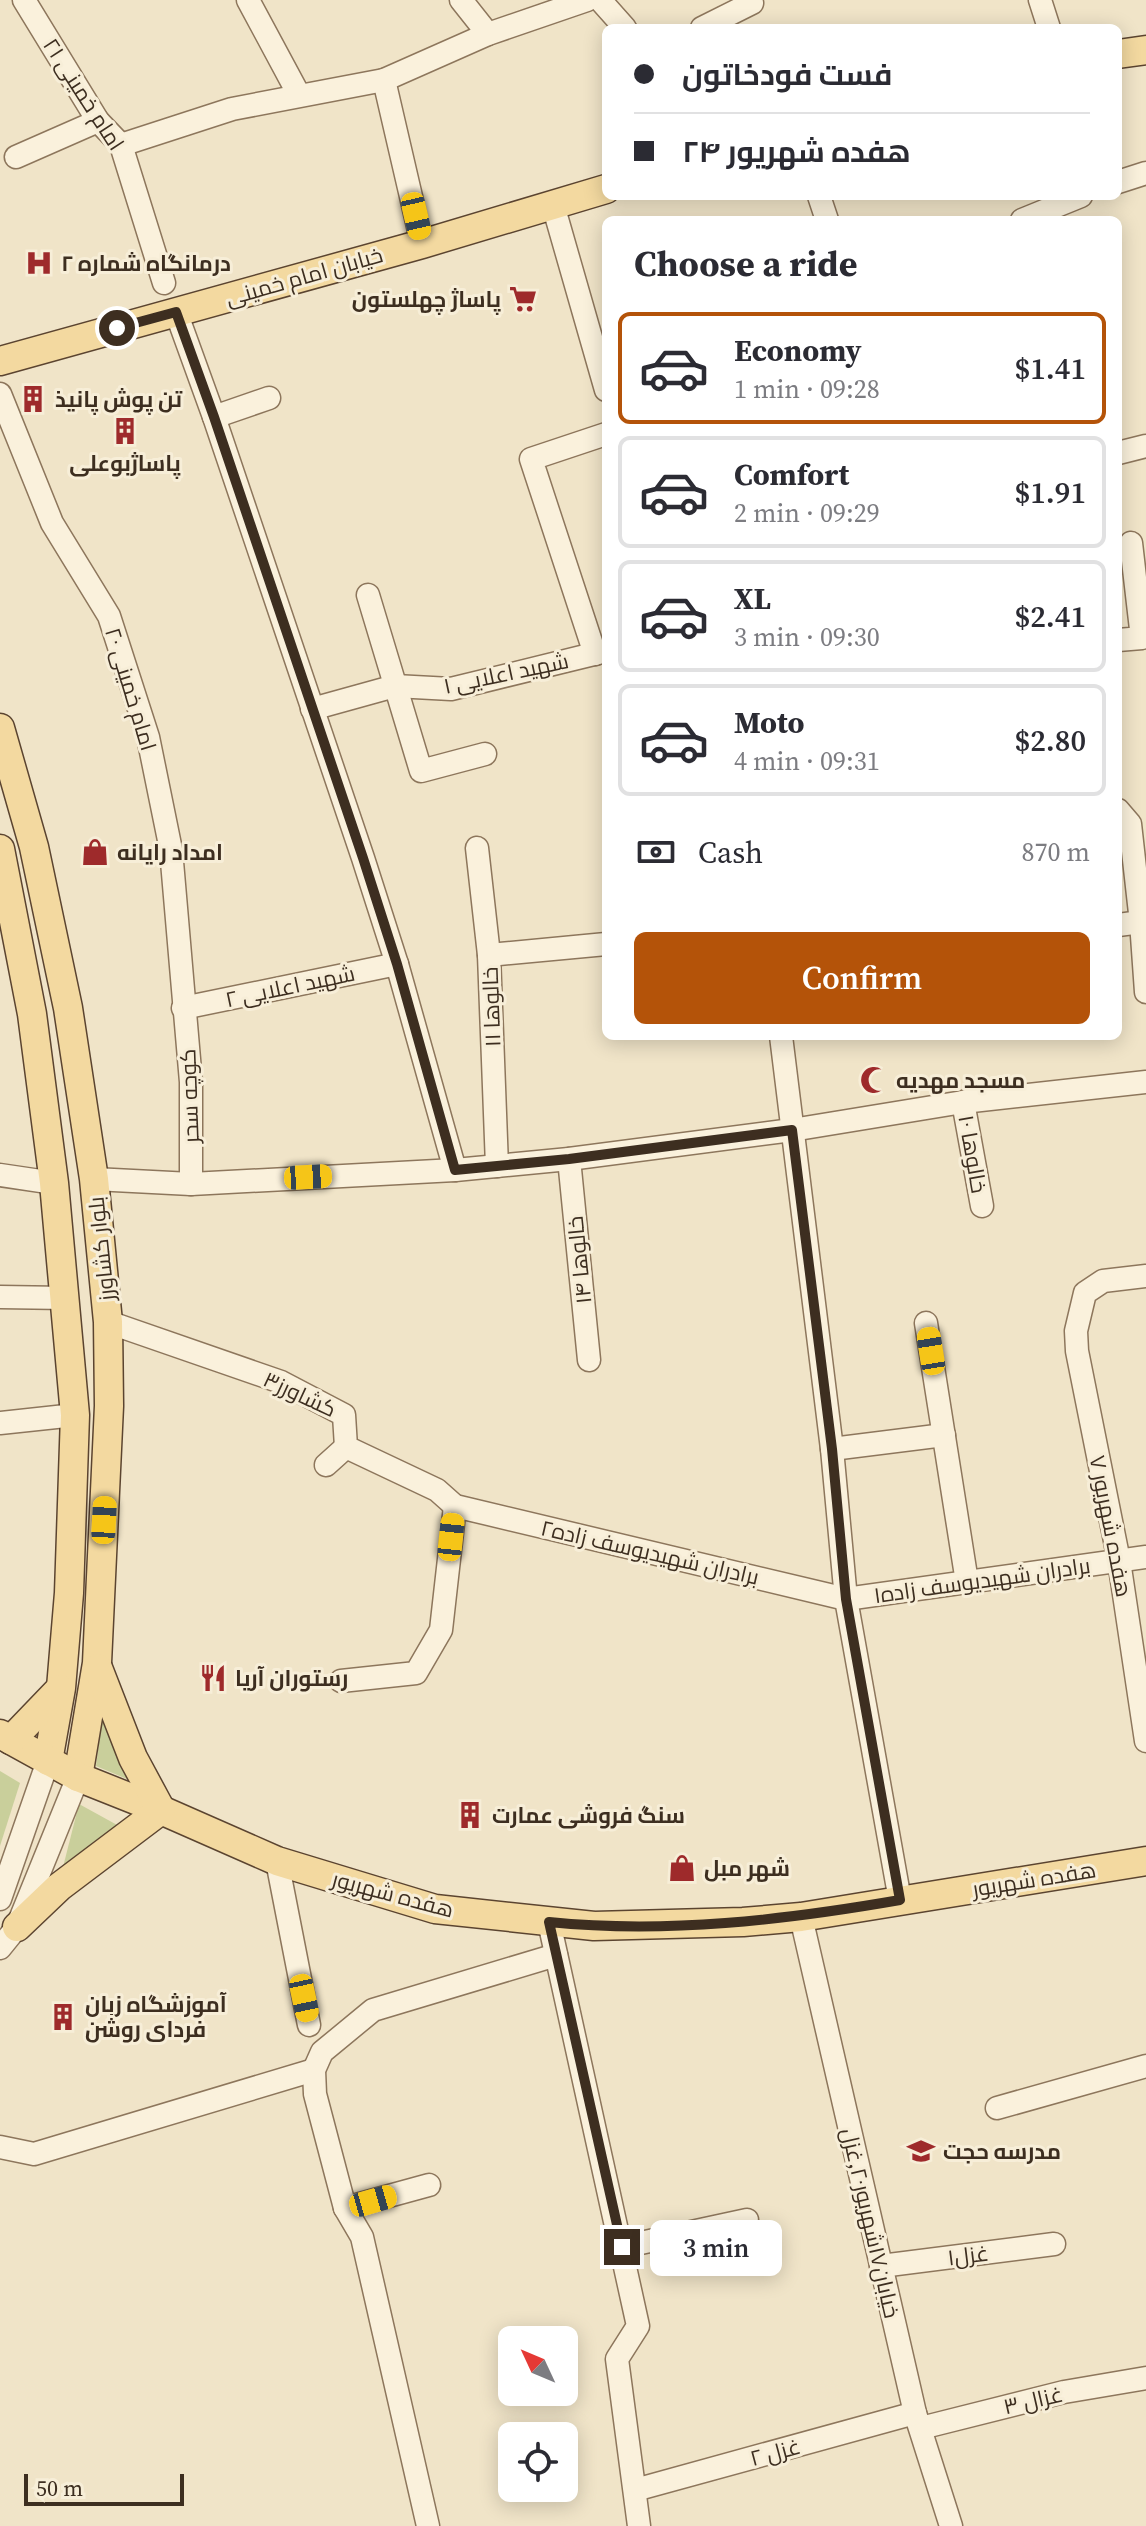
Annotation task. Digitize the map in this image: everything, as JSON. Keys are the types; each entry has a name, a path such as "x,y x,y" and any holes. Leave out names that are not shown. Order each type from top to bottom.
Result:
{"main road":[{"path":"1122,53 1146,50"},
{"name":"خیابان امام خمینی","path":"0,361 422,244 602,190"},
{"name":"بلوار کشاورز","path":"0,728 34,847 68,1008 94,1179 108,1322 109,1406 96,1673 78,1777"},
{"name":"بلوار کشاورز","path":"0,849 32,1014 54,1183 75,1415 69,1593 61,1684 48,1761"},
{"path":"5,1737 61,1684 96,1673 133,1758 161,1810 59,1887 8,1937"},
{"name":"هفده شهریور","path":"5,1737 78,1777 277,1861 435,1909 549,1922 594,1926 743,1922 801,1917 1146,1861"}],"street":[{"name":"امام خمینی ۲۱","path":"24,0 98,121 121,145 164,283"},
{"path":"248,0 299,95"},
{"path":"461,0 488,34"},
{"path":"121,145 232,109 384,80 488,34 587,0"},
{"path":"600,0 621,24"},
{"path":"1040,0 1048,24"},
{"path":"710,24 752,3"},
{"path":"384,80 422,244"},
{"path":"16,157 98,121"},
{"path":"1122,181 1146,173"},
{"path":"1032,216 1071,200"},
{"path":"553,205 602,376"},
{"path":"176,312 397,964 455,1170"},
{"name":"امام خمینی ۲۰","path":"0,394 52,523 109,616 148,737 171,850 183,1008"},
{"path":"214,417 269,398"},
{"path":"601,652 531,459 602,435"},
{"path":"1122,452 1146,446"},
{"path":"1122,640 1142,638 1131,543"},
{"path":"368,595 421,771 485,754"},
{"name":"شهید اعلایی ۱","path":"312,709 395,686 451,689 601,652"},
{"path":"1131,818 1146,992"},
{"name":"خالوها ۱۱","path":"477,848 489,955 497,1166"},
{"path":"1122,924 1141,922"},
{"path":"489,955 602,944"},
{"name":"شهید اعلایی ۲","path":"183,1008 397,964"},
{"name":"کوچه سحر","path":"183,1008 191,1082 191,1184"},
{"path":"781,1040 832,1449 846,1599 900,1900"},
{"path":"94,1179 191,1184 455,1170 569,1159 792,1130 963,1102 1146,1082"},
{"name":"خالوها ۱۰","path":"963,1102 982,1206"},
{"name":"خالوها ۱۴","path":"569,1159 589,1360"},
{"path":"0,1175 54,1183"},
{"name":"هفده شهریور ۷","path":"1146,1276 1103,1281 1085,1293 1076,1331 1077,1351 1140,1664 1146,1741"},
{"path":"0,1297 66,1298"},
{"name":"کشاورز۳","path":"108,1322 281,1382 344,1415 346,1447 437,1490 455,1506"},
{"path":"926,1323 967,1582"},
{"path":"0,1423 75,1415"},
{"path":"832,1449 944,1435"},
{"path":"326,1465 346,1447"},
{"path":"341,1681 416,1673 441,1630 455,1506"},
{"name":"برادران شهیدیوسف زاده۲","path":"455,1506 846,1599"},
{"name":"برادران شهیدیوسف زاده۱","path":"846,1599 1146,1557"},
{"path":"0,1899 48,1761"},
{"path":"8,1937 78,1777"},
{"path":"277,1861 309,2025"},
{"name":"خیابان۱۷شهریور۲۰,غزل","path":"801,1917 918,2420 951,2526"},
{"path":"549,1922 638,2326 617,2359 639,2526"},
{"path":"428,2526 362,2237 345,2208 315,2094 314,2070 322,2052 373,2010 556,1955"},
{"path":"997,2108 1146,2066"},
{"path":"0,2147 34,2154 314,2070"},
{"path":"345,2208 429,2185"},
{"path":"622,2247 747,2220"},
{"name":"غزل۱","path":"881,2266 1054,2244"},
{"name":"غزال ۳","path":"918,2420 1146,2378"},
{"name":"غزل ۲","path":"635,2490 918,2420"}],"green space":[{"path":"102,1720 127,1779 96,1766"},
{"path":"0,1771 20,1783 0,1846"},
{"path":"79,1804 119,1826 63,1867"}],"place":[{"name":"درمانگاه شماره ۲","path":"39,263"},
{"name":"پاساژ چهلستون","path":"523,299"},
{"name":"تن پوش پانیذ","path":"33,399"},
{"name":"پاساژبوعلی","path":"125,431"},
{"name":"امداد رایانه","path":"95,852"},
{"name":"مسجد مهدیه","path":"874,1080"},
{"name":"رستوران آریا","path":"213,1678"},
{"name":"سنگ فروشی عمارت","path":"470,1815"},
{"name":"شهر مبل","path":"682,1868"},
{"name":"آموزشگاه زبان فردای روشن","path":"63,2017"},
{"name":"مدرسه حجت","path":"921,2151"}],"route":[{"path":"117,328 176,312 363,858 397,964 455,1170 569,1159 792,1130 832,1449 846,1599 900,1900 801,1917 743,1922 594,1926 549,1922 622,2247"}]}
